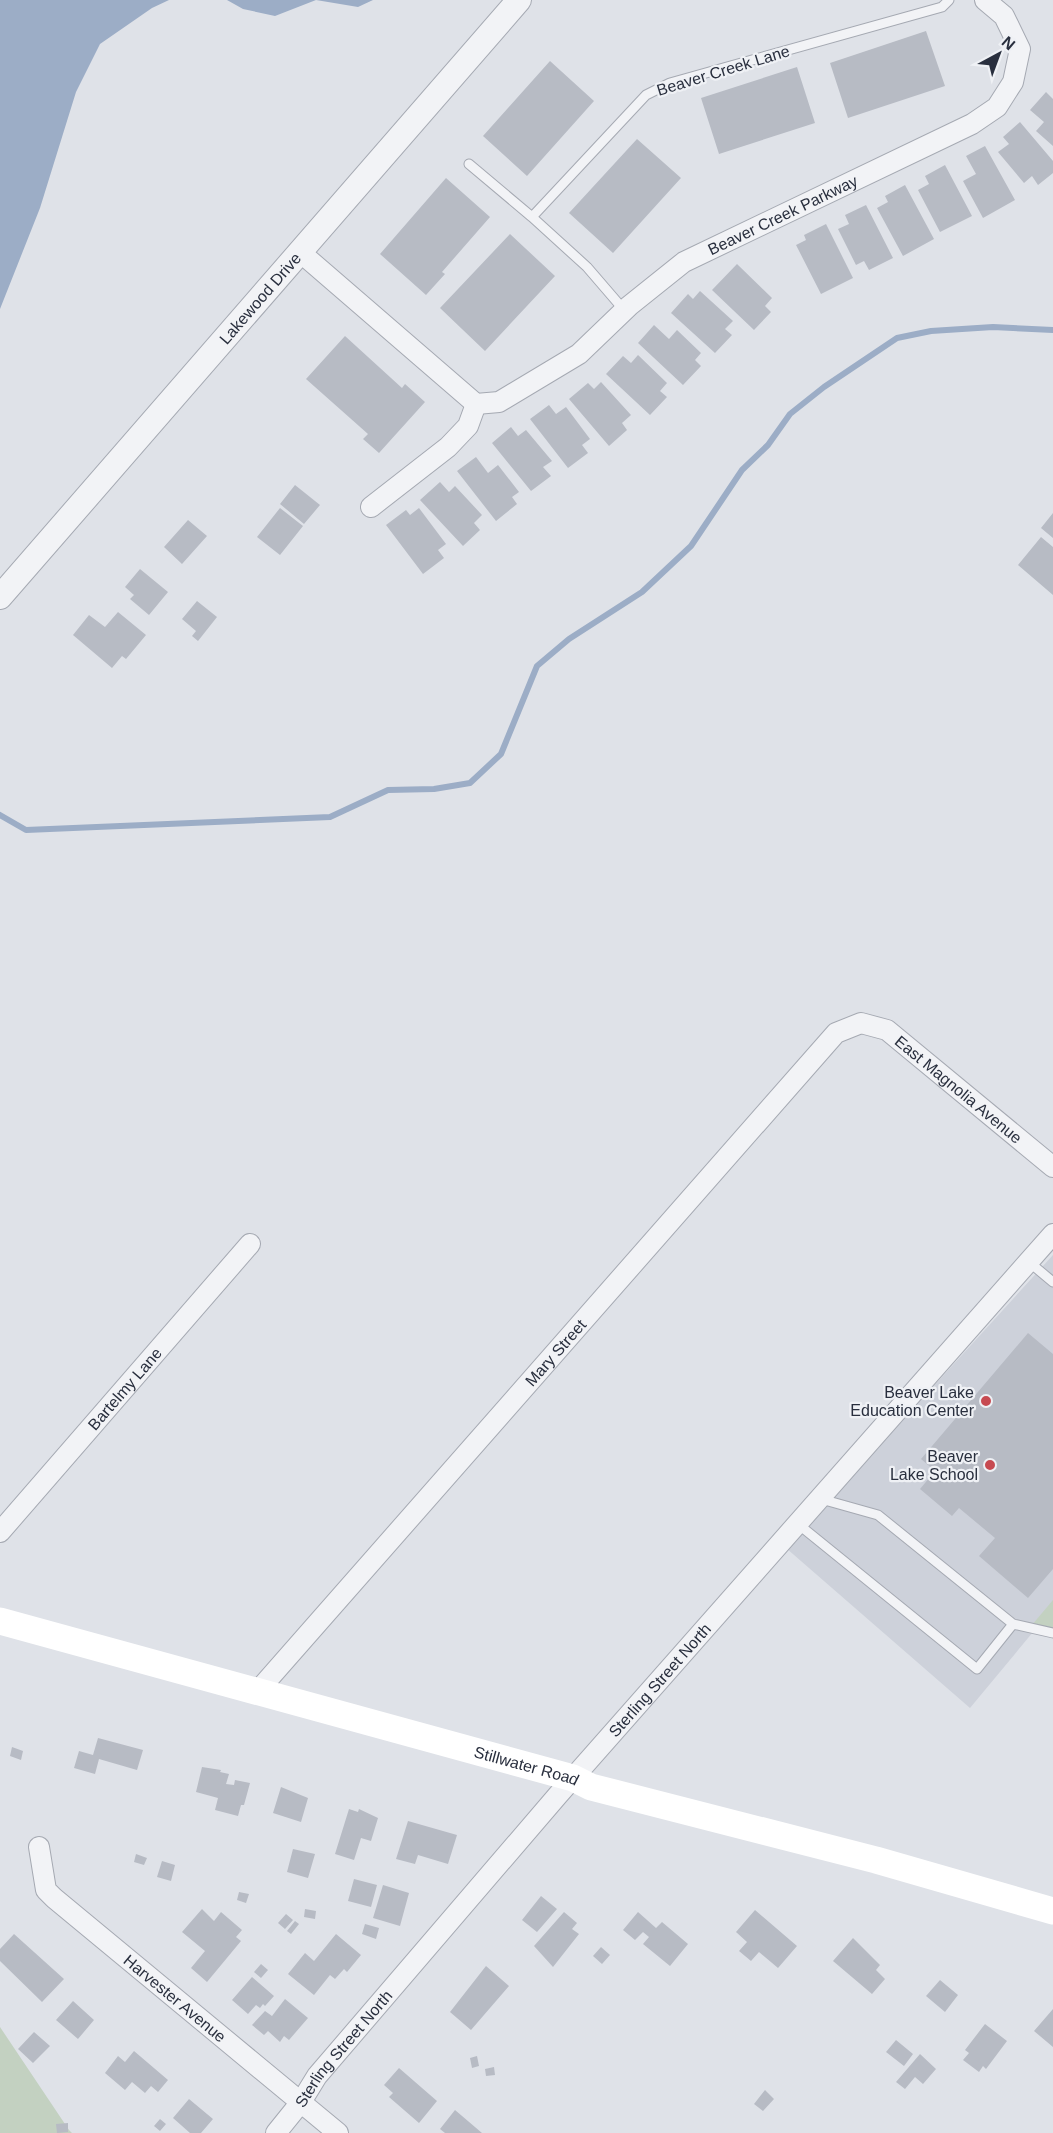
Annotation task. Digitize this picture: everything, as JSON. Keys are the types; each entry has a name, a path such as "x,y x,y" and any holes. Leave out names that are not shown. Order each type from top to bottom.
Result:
{"main road":[{"name":"Stillwater Road","path":"0,1621 573,1778 591,1787 876,1860 1053,1911"}],"street":[{"name":"Lakewood Drive","path":"0,597 519,0"},
{"name":"Beaver Creek Parkway","path":"476,404 499,402 579,354 624,310 684,262 972,124 997,107 1013,82 1020,49 1004,16 985,0"},
{"path":"300,252 476,404 468,426 448,447 371,507"},
{"name":"East Magnolia Avenue","path":"861,1023 887,1030 1053,1167"},
{"name":"Mary Street","path":"257,1692 836,1033 861,1023"},
{"name":"Sterling Street North","path":"276,2133 301,2102 317,2076 573,1778 1053,1234"},
{"name":"Bartelmy Lane","path":"0,1532 250,1244"},
{"name":"Harvester Avenue","path":"39,1847 46,1890 54,1898 338,2133"}],"lane":[{"name":"Beaver Creek Lane","path":"532,217 646,95 670,83 942,6 949,0"},
{"path":"469,164 532,217 586,267 624,310"},
{"path":"1029,1262 1053,1282"},
{"path":"821,1499 878,1515 1013,1624 1053,1633"},
{"path":"798,1524 977,1669 1013,1624"}],"shaded area":[{"name":"Beaver Lake Education Center","path":"1053,1255 1053,1621 1043,1620 970,1708 786,1548"}],"green space":[{"path":"1053,1600 1053,1636 1026,1632"},
{"path":"0,2027 69,2130 72,2133 0,2133"}],"water":[{"path":"0,0 169,0 152,8 100,44 76,92 40,208 0,309"},
{"path":"227,0 316,0 275,16 243,9"},
{"path":"316,0 373,0 358,7"}],"building":[{"path":"926,31 945,86 848,118 830,63"},
{"path":"550,61 594,101 527,176 483,136"},
{"path":"797,67 815,123 719,154 701,98"},
{"path":"1046,92 1053,99 1053,146 1036,131 1044,122 1030,110"},
{"path":"1020,122 1053,161 1053,173 1038,185 1032,176 1024,183 998,152 1009,144 1003,137"},
{"path":"637,139 681,178 613,253 569,213"},
{"path":"985,146 1015,200 983,218 963,181 976,174 966,156"},
{"path":"945,165 972,216 940,232 918,190 929,184 925,176"},
{"path":"446,178 490,217 442,272 445,274 426,295 380,254"},
{"path":"905,185 934,239 903,256 877,208 888,202 885,196"},
{"path":"866,205 893,258 869,270 864,261 856,265 838,229 849,224 845,215"},
{"path":"826,224 853,278 821,294 796,245 806,240 804,235"},
{"path":"510,234 555,276 485,351 440,308"},
{"path":"737,264 772,298 765,306 771,312 754,330 712,290"},
{"path":"700,291 733,321 725,329 732,335 715,353 671,313 688,294 693,299"},
{"path":"654,325 669,339 677,330 701,353 695,360 701,366 683,385 638,343"},
{"path":"345,336 402,388 405,384 425,402 379,453 363,439 368,434 306,379"},
{"path":"638,355 667,383 660,391 667,397 650,415 606,374 623,356 631,363"},
{"path":"601,382 631,415 622,423 627,430 609,446 569,399 588,383 594,389"},
{"path":"549,405 556,414 566,407 590,439 582,445 588,453 568,468 530,419"},
{"path":"511,427 518,436 526,430 552,461 543,467 551,476 531,491 492,443"},
{"path":"476,457 488,473 498,465 519,492 512,497 517,504 496,521 457,471"},
{"path":"440,482 449,492 455,486 482,515 474,523 480,530 463,546 420,500"},
{"path":"295,485 320,505 304,524 280,504"},
{"path":"280,508 303,526 280,555 257,537"},
{"path":"419,508 446,544 438,550 444,558 423,574 386,525 406,510 410,515"},
{"path":"1053,513 1053,538 1041,528"},
{"path":"188,520 207,536 182,564 164,547"},
{"path":"1041,537 1053,547 1053,595 1018,565"},
{"path":"140,569 168,592 149,615 130,599 134,595 125,587"},
{"path":"197,601 217,617 198,641 192,636 196,631 182,619"},
{"path":"118,612 146,635 126,659 122,656 112,668 73,635 89,615 105,627"},
{"name":"Beaver Lake School","path":"1028,1333 1053,1354 1053,1569 1028,1598 979,1556 995,1538 959,1508 952,1516 920,1489 935,1471 921,1459"},
{"path":"98,1738 143,1750 137,1770 99,1759 95,1774 74,1768 79,1751 93,1755"},
{"path":"12,1747 23,1751 21,1760 10,1756"},
{"path":"202,1767 221,1770 220,1772 229,1774 226,1784 234,1785 235,1780 250,1783 244,1805 241,1805 238,1816 215,1810 218,1798 196,1792"},
{"path":"281,1787 308,1798 301,1822 273,1813"},
{"path":"349,1809 358,1812 359,1809 378,1818 371,1841 361,1838 354,1860 335,1854"},
{"path":"408,1821 457,1835 448,1864 418,1855 415,1864 396,1859"},
{"path":"293,1849 315,1854 308,1878 287,1872"},
{"path":"136,1854 147,1858 144,1865 134,1862"},
{"path":"162,1861 175,1865 171,1881 157,1877"},
{"path":"354,1879 377,1885 371,1907 348,1901"},
{"path":"383,1885 409,1893 400,1926 373,1918"},
{"path":"239,1892 249,1894 246,1903 237,1900"},
{"path":"541,1896 557,1909 537,1932 522,1920"},
{"path":"202,1909 214,1921 221,1912 242,1930 236,1937 241,1941 207,1982 191,1968 205,1951 182,1932"},
{"path":"305,1909 316,1911 315,1919 304,1917"},
{"path":"755,1910 797,1946 778,1968 759,1952 751,1961 739,1951 747,1942 736,1932"},
{"path":"564,1912 577,1923 572,1929 579,1934 553,1967 534,1946"},
{"path":"638,1912 656,1928 662,1922 688,1944 670,1966 643,1944 649,1937 643,1932 635,1940 623,1930"},
{"path":"286,1914 293,1920 285,1929 278,1923"},
{"path":"295,1921 299,1924 291,1934 287,1931"},
{"path":"365,1924 379,1928 376,1939 362,1934"},
{"path":"14,1934 64,1979 42,2002 0,1961 0,1949"},
{"path":"336,1934 361,1955 347,1972 344,1969 335,1979 330,1975 314,1995 288,1974 305,1953 314,1961"},
{"path":"853,1938 880,1965 876,1970 885,1979 872,1994 833,1961"},
{"path":"601,1947 610,1955 602,1964 593,1956"},
{"path":"261,1964 268,1970 261,1978 254,1972"},
{"path":"486,1966 509,1986 471,2030 450,2012"},
{"path":"252,1977 274,1996 265,2006 263,2004 260,2008 256,2005 248,2014 232,2000"},
{"path":"940,1980 958,1995 945,2012 926,1996"},
{"path":"285,1999 308,2018 289,2040 284,2036 280,2042 268,2031 264,2035 252,2025 265,2011 272,2016"},
{"path":"73,2001 94,2020 78,2039 56,2020"},
{"path":"1053,2009 1053,2047 1034,2031"},
{"path":"985,2024 1007,2041 986,2069 983,2066 979,2072 963,2060 969,2053 965,2050"},
{"path":"34,2032 50,2046 33,2063 18,2049"},
{"path":"896,2040 913,2054 904,2066 886,2052"},
{"path":"134,2051 168,2080 158,2092 151,2086 145,2093 132,2082 125,2090 105,2073 118,2056 125,2062"},
{"path":"920,2054 936,2069 923,2084 915,2077 905,2089 896,2082"},
{"path":"477,2056 479,2066 472,2068 470,2058"},
{"path":"494,2067 495,2075 486,2076 485,2069"},
{"path":"399,2068 437,2101 419,2123 389,2097 393,2093 384,2085"},
{"path":"765,2090 774,2099 763,2111 754,2104"},
{"path":"189,2099 213,2119 201,2133 190,2133 173,2118"},
{"path":"455,2110 482,2133 445,2133 440,2129"},
{"path":"160,2119 166,2124 160,2131 154,2126"},
{"path":"68,2123 68,2132 57,2133 56,2124"}],"waterway":[{"path":"0,815 26,830 330,817 388,790 434,789 470,783 501,754 537,666 569,639 642,592 691,546 742,470 768,445 790,414 824,387 897,338 931,331 993,327 1053,330"}],"place":[{"name":"Beaver Lake Education Center","path":"986,1401"},
{"name":"Beaver Lake School","path":"990,1465"}]}
